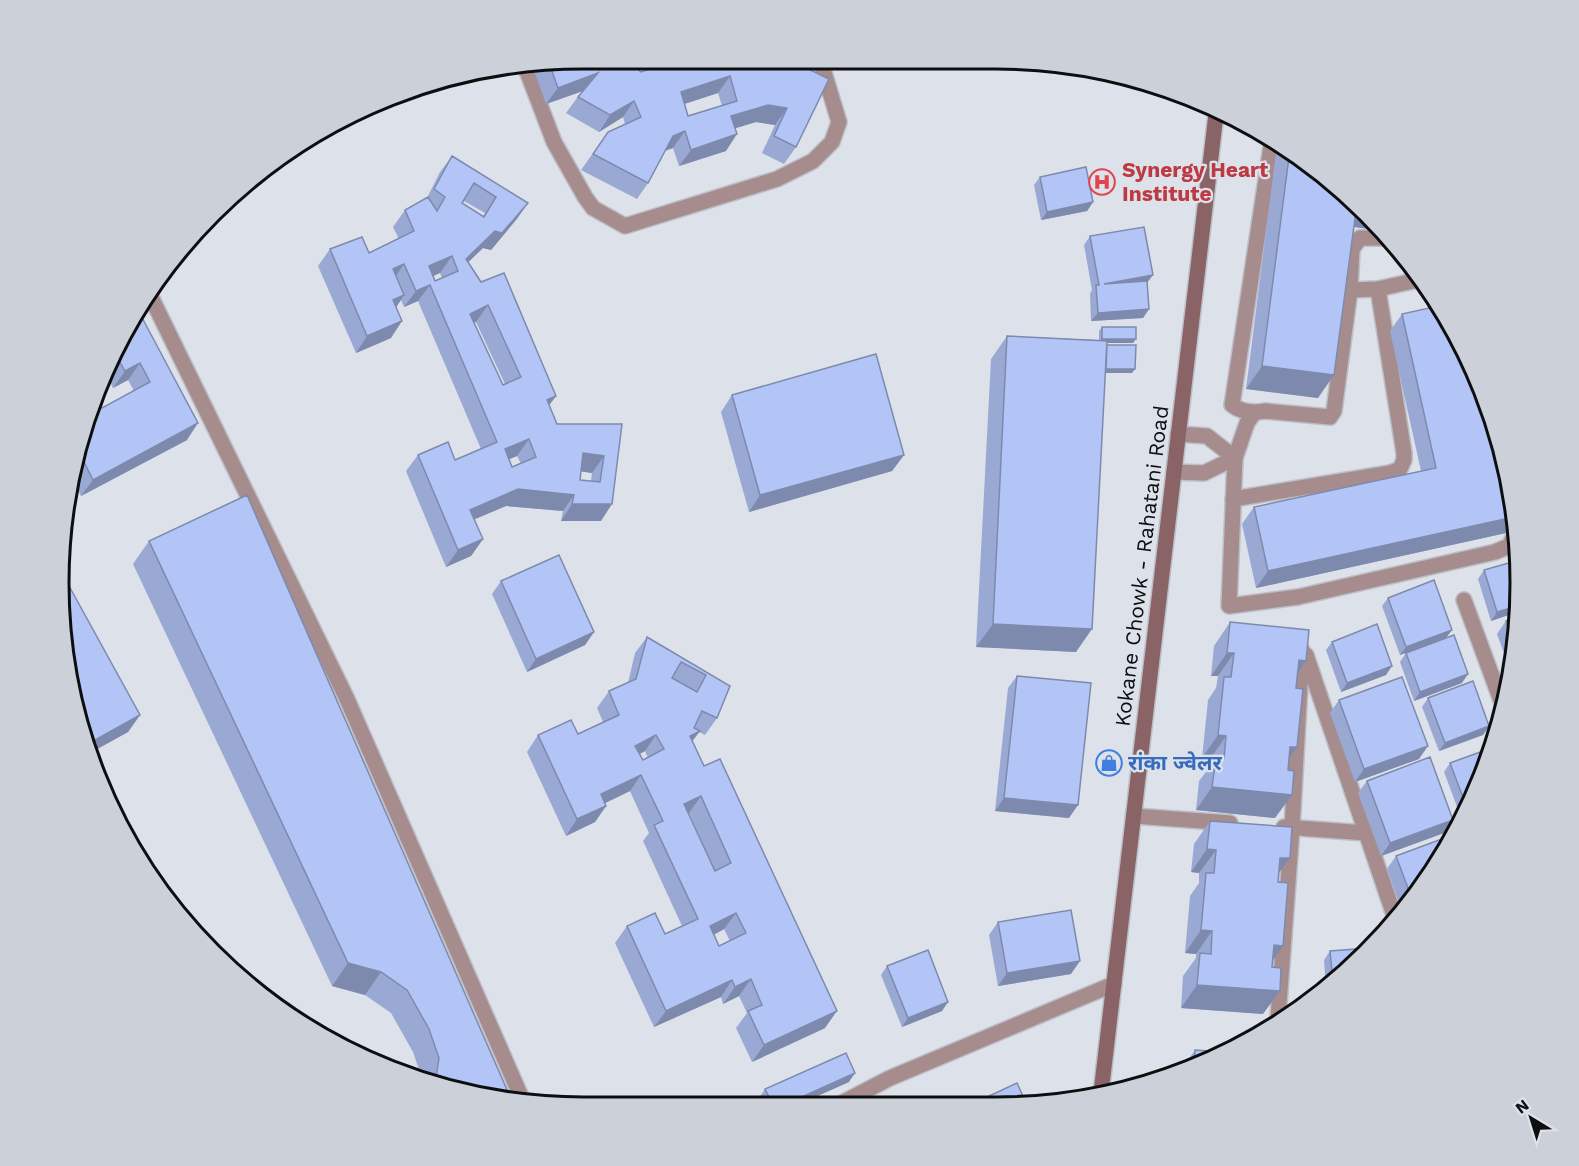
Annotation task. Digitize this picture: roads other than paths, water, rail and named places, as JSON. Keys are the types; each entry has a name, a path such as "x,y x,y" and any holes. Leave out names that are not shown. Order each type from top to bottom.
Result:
{"street":[{"path":"527,72 554,142 585,197 593,208 625,226 777,179 813,161 832,142 838,122 823,69"},
{"name":"Kokane Chowk - Rahatani Road","path":"1102,1086 1215,118"},
{"path":"1271,149 1232,405 1254,413 1265,411 1330,417 1334,411 1350,290 1352,249 1360,238 1376,238"},
{"path":"1350,290 1378,289 1412,281"},
{"path":"1233,499 1390,473 1400,469 1404,453 1378,289"},
{"path":"153,302 348,699 520,1093"},
{"path":"1254,413 1247,423 1235,458 1229,606 1298,597 1495,552 1509,546"},
{"path":"1178,434 1207,436 1235,458"},
{"path":"1174,472 1204,473 1235,458"},
{"path":"1464,600 1498,692"},
{"path":"1278,1012 1293,828 1303,646 1392,910"},
{"path":"1134,816 1246,824"},
{"path":"1269,826 1366,834"},
{"path":"853,1097 890,1078 1114,984"}],"place":[{"name":"Synergy Heart Institute","path":"1102,182"},
{"name":"रांका ज्वेलर","path":"1109,763"}]}
